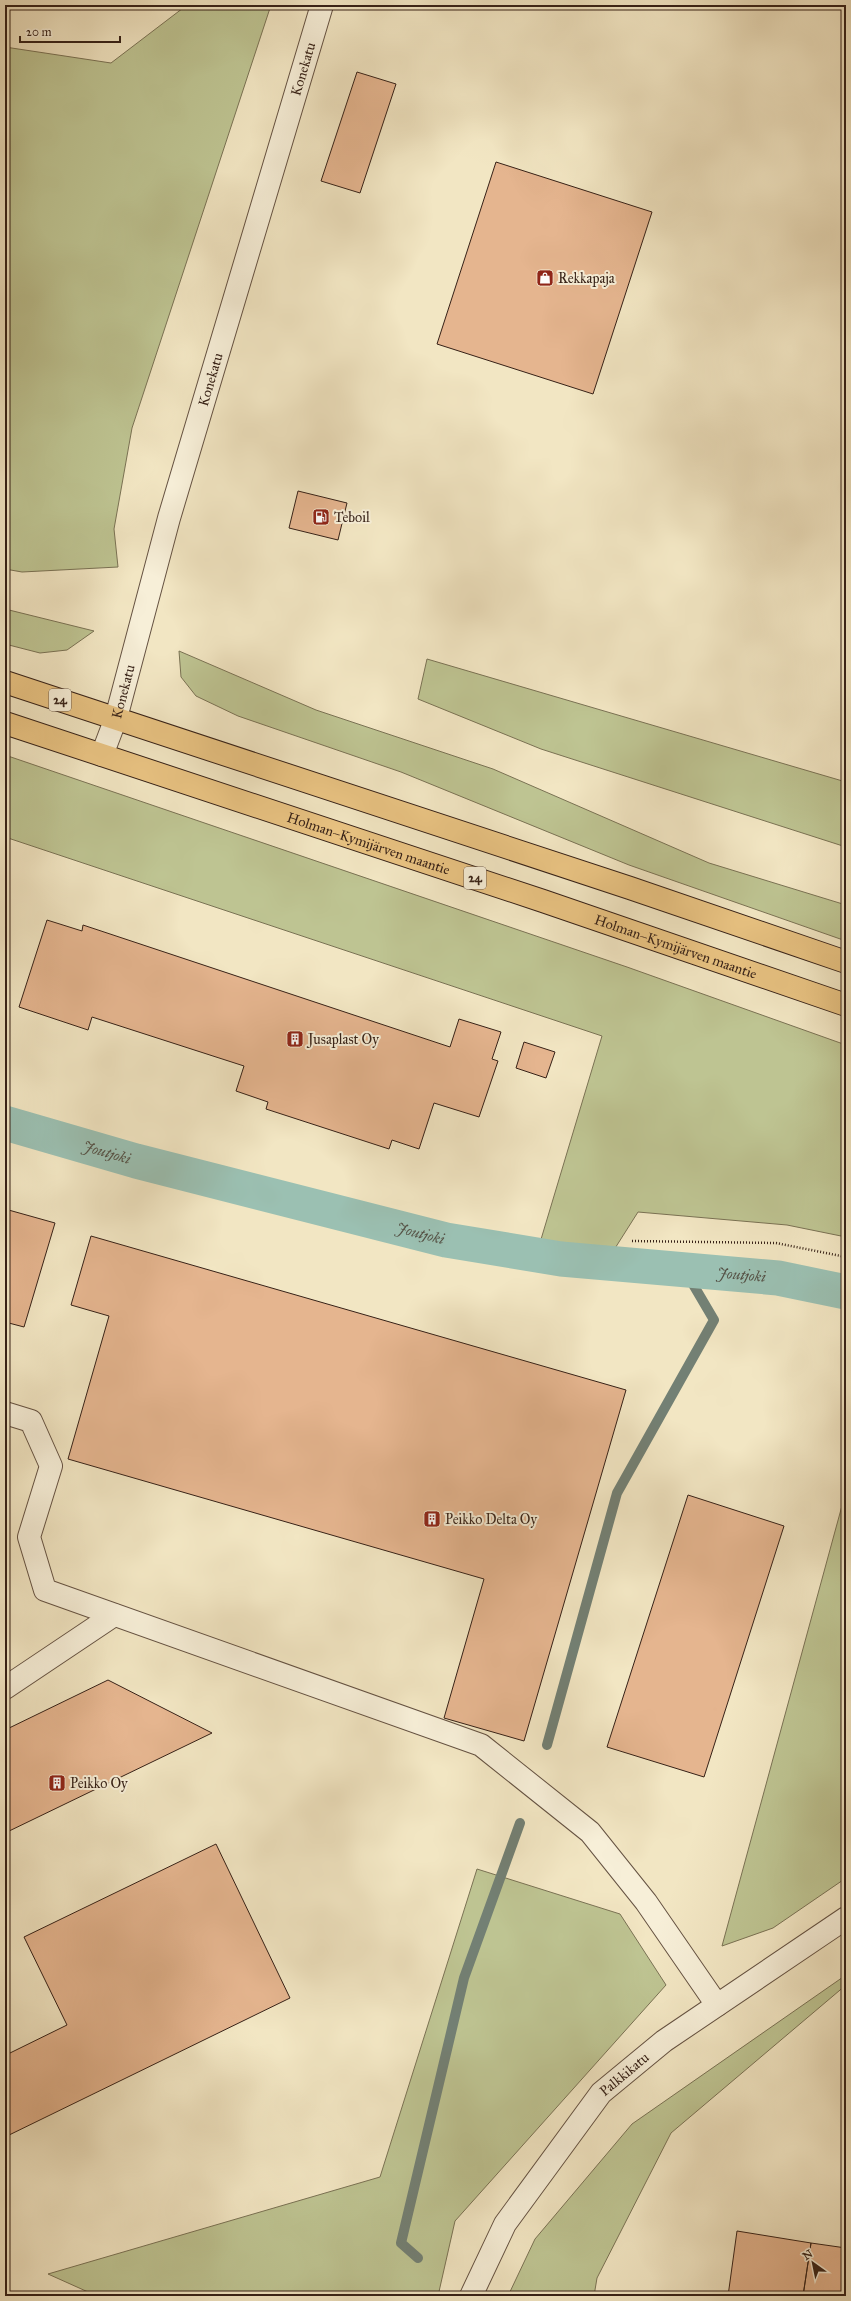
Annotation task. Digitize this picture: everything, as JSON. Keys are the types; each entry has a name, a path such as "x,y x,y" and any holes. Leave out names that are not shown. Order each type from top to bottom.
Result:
{"highway":[{"name":"24","path":"5,682 630,888 846,962"},
{"name":"Holman–Kymijärven maantie","path":"5,723 543,901 846,1005"}],"street":[{"name":"Konekatu","path":"102,755 116,718 169,518 322,5"},
{"path":"5,1413 31,1421 51,1466 29,1537 45,1590 481,1745 590,1832 646,1902 717,2005"},
{"path":"5,1688 114,1615"},
{"name":"Palkkikatu","path":"472,2296 504,2224 601,2093 664,2041 846,1918"}],"path":[{"path":"632,1241 776,1243 846,1257"}],"green space":[{"path":"187,5 271,5 132,428 114,529 118,567 22,572 5,569 5,47 111,63"},
{"path":"5,609 94,631 67,650 40,653 5,644"},
{"path":"179,651 316,710 493,769 709,863 846,905 846,941 629,865 401,772 238,716 196,696 181,677"},
{"path":"427,659 846,782 846,847 541,749 418,699"},
{"path":"5,755 627,967 846,1045 846,1237 787,1225 638,1212 612,1253 539,1246 602,1036 5,837"},
{"path":"846,1491 846,1878 773,1928 722,1946"},
{"path":"477,1869 620,1914 666,1985 455,2221 438,2296 97,2296 48,2274 380,2177"},
{"path":"846,1975 846,1985 671,2133 597,2278 594,2296 508,2296 535,2239 632,2124"}],"building":[{"path":"357,72 396,84 360,193 321,181"},
{"name":"Rekkapaja","path":"496,162 652,212 593,394 437,344"},
{"path":"298,491 347,503 338,540 289,528"},
{"name":"Jusaplast Oy","path":"47,920 82,931 83,925 450,1047 459,1019 501,1032 492,1059 498,1061 479,1117 434,1103 419,1149 392,1140 389,1149 266,1109 268,1102 236,1091 244,1066 92,1017 88,1030 19,1007"},
{"path":"524,1042 555,1052 546,1078 516,1068"},
{"path":"5,1209 55,1223 24,1327 5,1322"},
{"name":"Peikko Delta Oy","path":"91,1236 626,1390 524,1741 444,1718 484,1579 68,1459 109,1316 71,1305"},
{"path":"688,1495 784,1526 704,1777 607,1747"},
{"name":"Peikko Oy","path":"108,1680 212,1733 5,1833 5,1730"},
{"path":"216,1844 290,1998 5,2137 5,2042 10,2053 67,2025 24,1937"},
{"path":"737,2231 811,2243 803,2296 728,2296"},
{"path":"811,2243 846,2248 846,2296 803,2296"}],"waterway":[{"name":"Joutjoki","path":"5,1123 136,1161 446,1240 561,1259 778,1278 846,1292"},
{"path":"547,1745 617,1493 714,1320 684,1269"},
{"path":"418,2258 401,2243 464,1978 520,1823"}],"place":[{"name":"Rekkapaja","path":"545,278"},
{"name":"Teboil","path":"321,517"},
{"name":"Jusaplast Oy","path":"295,1039"},
{"name":"Peikko Delta Oy","path":"432,1519"},
{"name":"Peikko Oy","path":"57,1783"}]}
